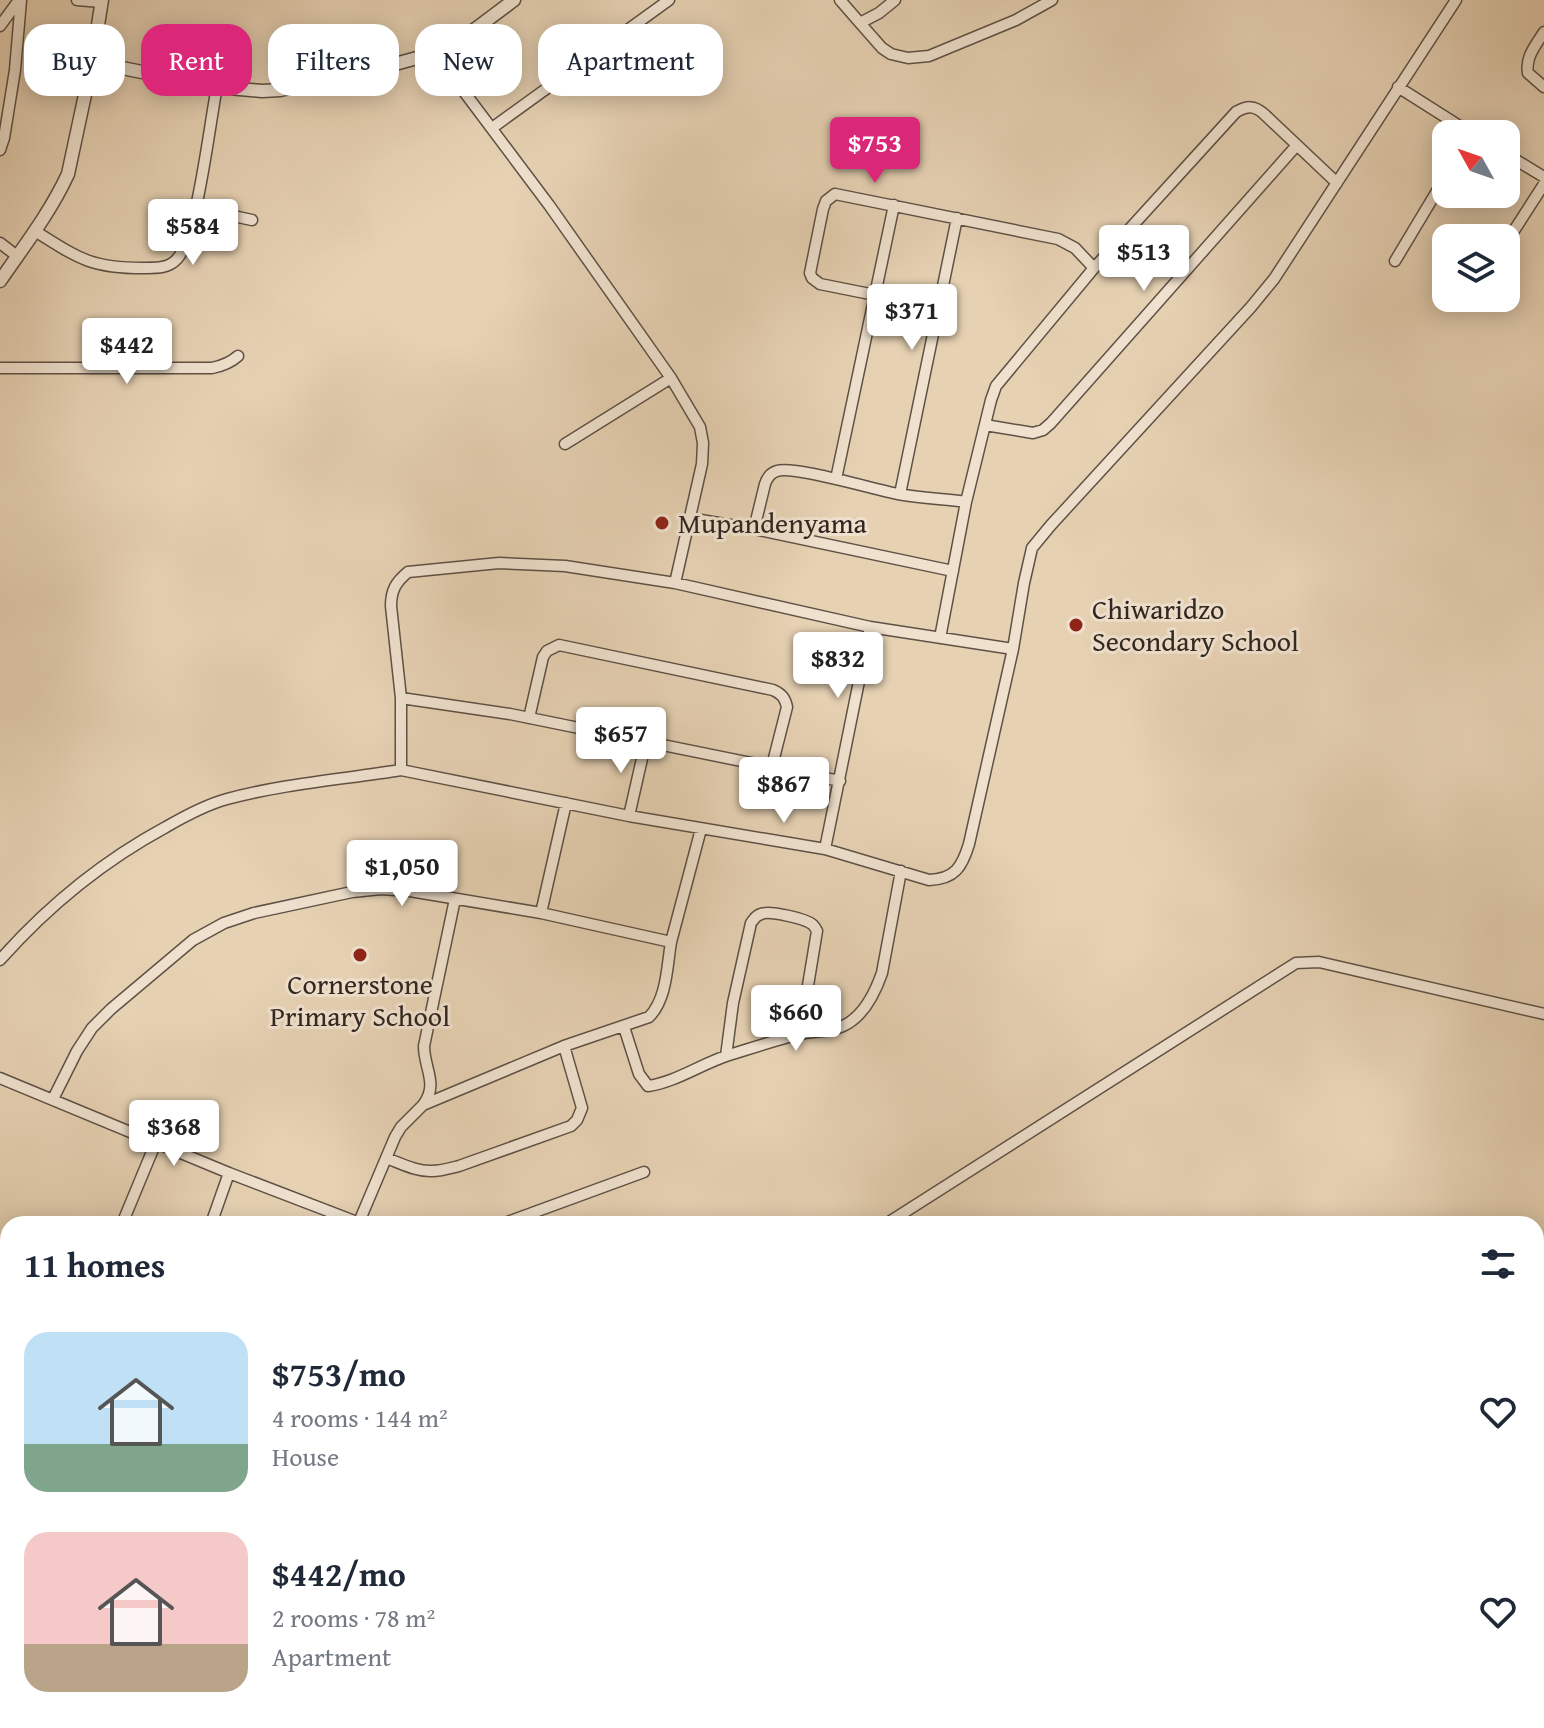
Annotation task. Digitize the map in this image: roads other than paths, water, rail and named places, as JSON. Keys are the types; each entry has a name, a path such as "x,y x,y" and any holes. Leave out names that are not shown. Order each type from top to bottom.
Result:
{"street":[{"path":"0,26 20,0"},
{"path":"0,150 15,70 20,0"},
{"path":"77,0 102,1 98,24"},
{"path":"482,24 514,0"},
{"path":"492,128 669,0"},
{"path":"840,0 882,48 908,58 929,56 1016,20 1052,0"},
{"path":"860,23 895,0"},
{"path":"0,960 26,932 101,867 192,812 225,799 401,770 629,816 825,849 929,880 951,875 965,858 1013,649 1032,548 1251,307 1287,260 1456,0"},
{"path":"1544,32 1527,66 1528,73 1544,87"},
{"path":"252,90 280,90 415,59"},
{"path":"1398,87 1450,120"},
{"path":"0,281 61,190 68,174 85,96"},
{"path":"35,231 76,257 101,266 160,268 172,264 184,250 196,208 215,96"},
{"path":"468,96 671,378 700,427 702,464 675,583"},
{"path":"940,638 966,502 996,386 1094,268 1236,112 1247,107 1257,108 1337,183"},
{"path":"985,425 1033,433 1051,423 1297,145"},
{"path":"1520,162 1544,177"},
{"path":"1518,224 1544,184"},
{"path":"875,295 820,284 810,273 823,209 826,201 835,194 1058,239 1075,248 1094,268"},
{"path":"1395,261 1432,199"},
{"path":"836,479 894,205"},
{"path":"196,208 252,220"},
{"path":"900,494 957,218"},
{"path":"0,243 17,256"},
{"path":"0,368 212,368 231,362 238,356"},
{"path":"565,444 671,378"},
{"path":"754,529 765,484 777,471 836,479 900,494 966,502"},
{"path":"689,518 953,571"},
{"path":"401,770 401,698 391,593 397,581 408,572 499,563 565,566 675,583 870,627 1013,649"},
{"path":"825,849 870,627"},
{"path":"529,718 543,657 559,645 780,693 787,707 772,766"},
{"path":"401,698 529,718 840,781"},
{"path":"629,816 646,741"},
{"path":"541,913 566,803"},
{"path":"423,1105 564,1046 649,1017 661,999 671,942 701,829"},
{"path":"624,1027 639,1074 648,1086 660,1084 726,1056 800,1034 842,1027 872,999 882,973 901,871"},
{"path":"53,1099 77,1051 92,1028 111,1009 193,940 224,923 254,913 352,892 381,889 410,891 541,913 671,942"},
{"path":"364,1216 401,1127 429,1098 432,1084 424,1055 426,1032 455,899"},
{"path":"726,1056 733,1003 751,923 763,912 813,924 817,931 800,1034"},
{"path":"899,1216 1296,963 1319,962 1544,1014"},
{"path":"386,1158 432,1171 459,1166 571,1126 582,1108 564,1046"},
{"path":"0,1078 229,1173 343,1216"},
{"path":"125,1216 156,1142"},
{"path":"524,1216 644,1172"},
{"path":"214,1216 229,1173"}],"place":[{"name":"Mupandenyama","path":"662,523"},
{"name":"Chiwaridzo Secondary School","path":"1076,625"},
{"name":"Cornerstone Primary School","path":"360,955"}]}
